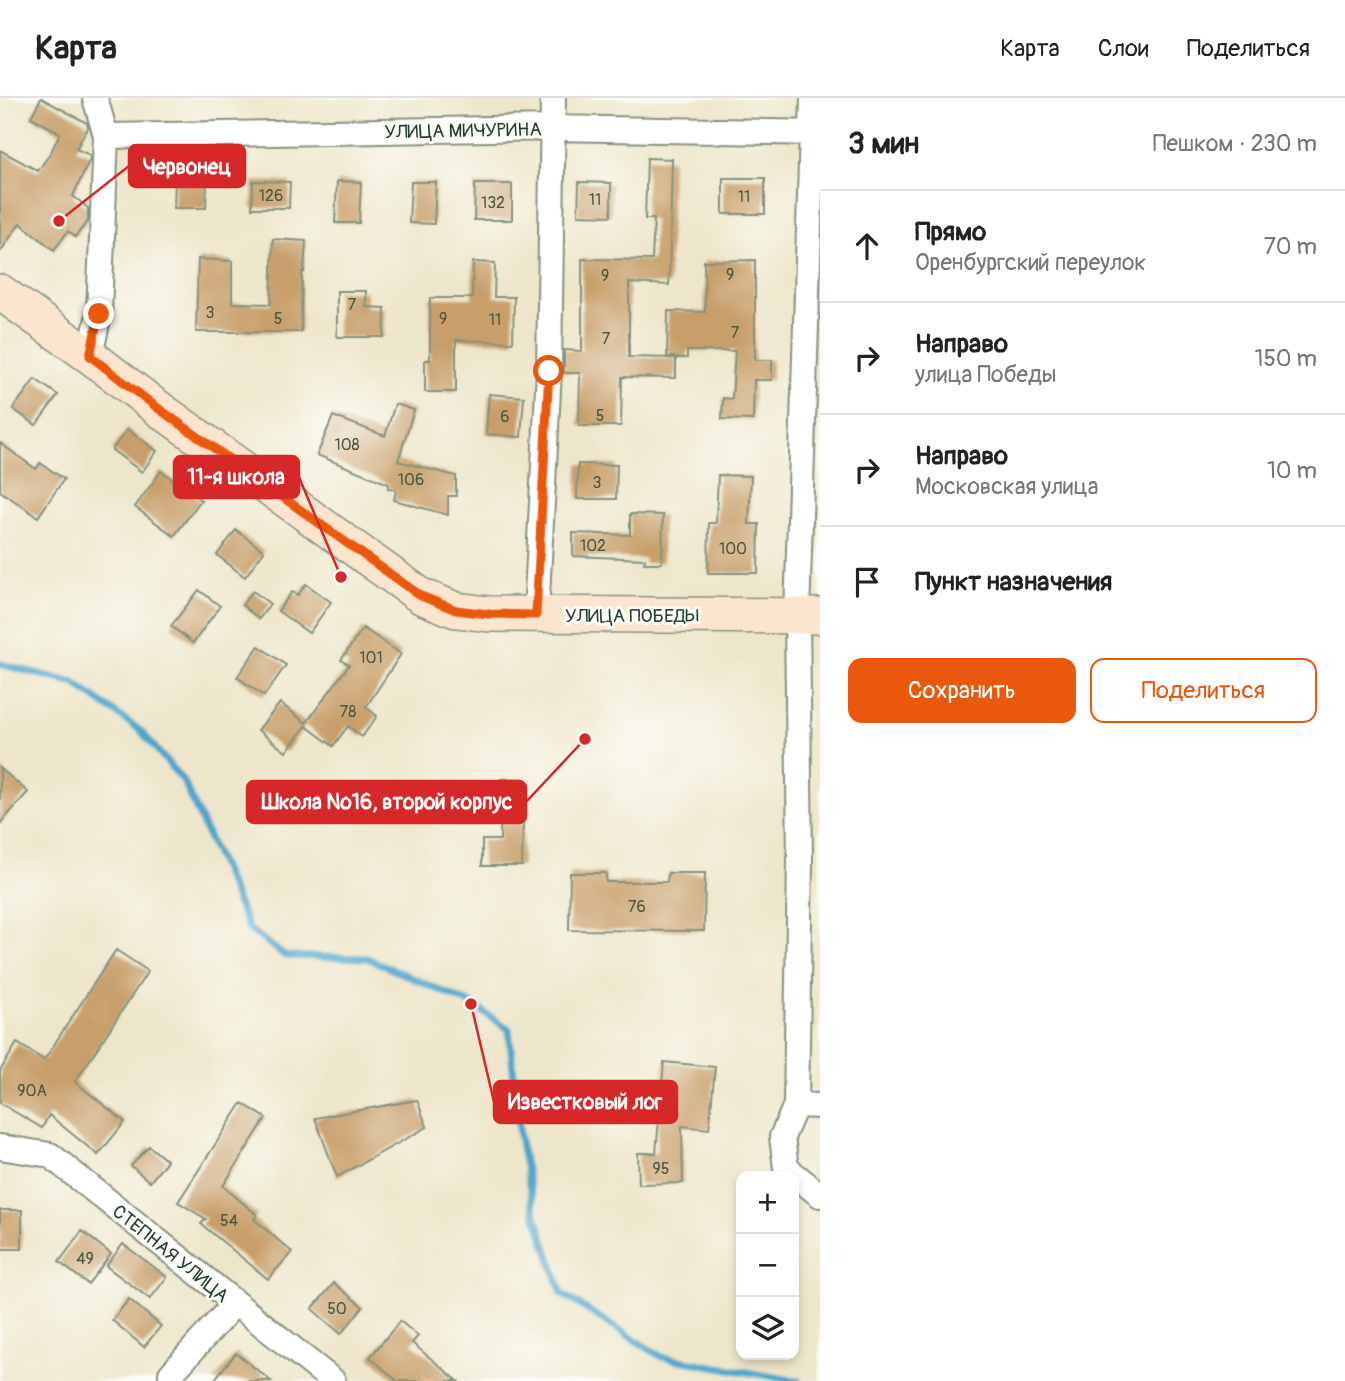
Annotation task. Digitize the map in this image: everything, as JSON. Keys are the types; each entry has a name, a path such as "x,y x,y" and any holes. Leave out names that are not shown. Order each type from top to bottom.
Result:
{"street":[{"path":"90,356 99,314 106,136 96,98"},
{"path":"536,615 549,371 553,98"},
{"path":"813,98 816,133 808,616 808,1105 782,1137 786,1168 820,1195"},
{"name":"УЛИЦА МИЧУРИНА","path":"106,136 552,128 816,133"},
{"name":"УЛИЦА ПОБЕДЫ","path":"0,292 421,596 456,610 489,614 808,616"},
{"name":"СТЕПНАЯ УЛИЦА","path":"0,1147 50,1155 333,1381"},
{"path":"171,1381 171,1374 234,1304"}],"building":[{"path":"41,98 87,123 88,127 76,149 90,155 90,159 73,196 88,208 88,221 75,237 68,231 54,250 20,223 0,252 0,150 38,171 60,133 31,117"},
{"path":"647,158 672,159 669,285 629,283 629,357 676,358 676,378 622,377 621,426 579,426 580,373 564,373 564,350 582,351 582,259 652,260 654,219 645,219"},
{"path":"723,178 765,178 765,214 723,214"},
{"path":"175,180 207,181 206,208 174,208"},
{"path":"253,181 290,182 289,208 252,208"},
{"path":"337,181 361,182 359,223 335,223"},
{"path":"411,182 436,182 434,224 409,223"},
{"path":"579,182 611,183 611,216 578,215"},
{"path":"475,184 512,184 512,220 474,220"},
{"path":"273,239 306,241 302,272 301,332 196,332 198,259 232,261 232,303 271,304"},
{"path":"755,260 755,360 772,360 772,380 754,380 753,420 722,419 723,398 732,399 735,351 687,351 687,358 667,357 668,311 705,312 704,261"},
{"path":"473,262 495,263 494,297 514,297 513,342 456,340 456,392 425,392 425,360 430,360 430,298 472,298"},
{"path":"337,291 366,291 366,307 385,308 384,337 337,337"},
{"path":"35,379 58,395 36,425 13,409"},
{"path":"489,394 524,397 521,437 486,434"},
{"path":"395,404 414,410 398,461 456,476 456,496 448,496 448,515 394,500 396,490 388,488 389,484 317,455 333,416 385,436"},
{"path":"127,429 157,451 142,472 112,450"},
{"path":"0,443 36,469 40,463 64,479 38,517 0,491"},
{"path":"578,464 617,465 616,499 577,499"},
{"path":"161,471 201,500 174,536 135,507"},
{"path":"718,475 751,476 749,524 759,524 758,573 708,573 709,523 716,523"},
{"path":"630,514 663,515 662,563 644,563 645,559 573,556 573,533 630,535"},
{"path":"236,530 264,551 245,577 217,555"},
{"path":"306,584 331,602 309,633 278,611 292,592 298,595"},
{"path":"199,590 220,606 193,643 171,626"},
{"path":"253,591 270,604 259,619 242,605"},
{"path":"363,628 401,654 366,707 377,716 362,737 348,726 333,746 306,726 286,752 258,730 280,703 306,723 349,665 341,660"},
{"path":"259,646 286,665 264,696 237,677"},
{"path":"0,768 28,792 0,824"},
{"path":"501,779 524,779 522,866 482,866 482,840 500,840"},
{"path":"570,873 606,873 606,882 667,882 668,873 705,873 704,931 569,930"},
{"path":"116,950 148,971 75,1082 125,1122 98,1155 49,1115 42,1128 0,1103 0,1071 17,1043 44,1060"},
{"path":"664,1062 715,1067 709,1129 682,1126 683,1183 639,1184 638,1153 656,1153"},
{"path":"417,1100 427,1127 337,1177 315,1118"},
{"path":"242,1103 266,1118 223,1186 257,1215 254,1219 292,1252 268,1279 201,1224 206,1219 178,1202"},
{"path":"149,1146 167,1161 150,1182 131,1166"},
{"path":"0,1210 22,1210 22,1249 0,1249"},
{"path":"82,1231 111,1254 88,1284 59,1262"},
{"path":"123,1244 167,1277 150,1299 106,1266"},
{"path":"334,1283 363,1307 341,1334 312,1309"},
{"path":"129,1299 161,1326 144,1347 112,1320"},
{"path":"400,1321 418,1336 412,1343 458,1381 397,1381 370,1357"},
{"path":"236,1353 271,1381 213,1381"}],"waterway":[{"path":"0,664 74,683 141,731 184,782 249,929 285,956 367,958 471,1004 509,1029 521,1146 534,1210 562,1294 662,1357 798,1381"}],"place":[{"name":"Червонец","path":"59,221"},
{"name":"11-я школа","path":"341,577"},
{"name":"Школа №16, второй корпус","path":"585,739"},
{"name":"Известковый лог","path":"471,1004"}],"route":[{"path":"99,314 90,356 155,406 421,596 456,610 536,615 549,371"}]}
